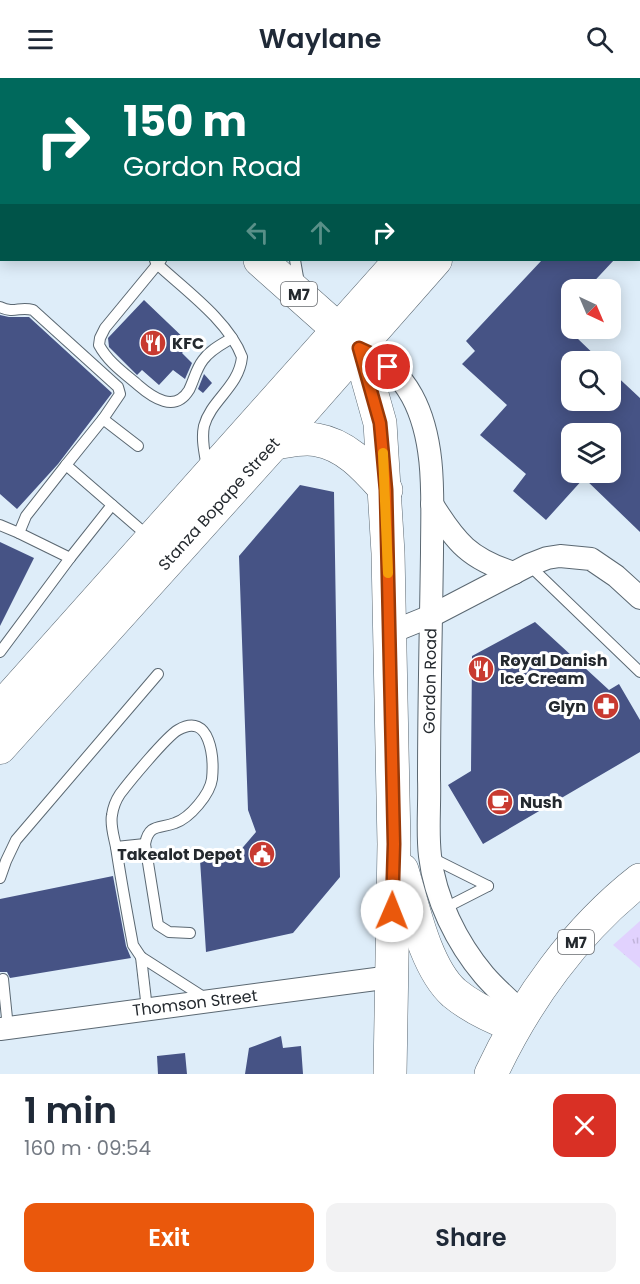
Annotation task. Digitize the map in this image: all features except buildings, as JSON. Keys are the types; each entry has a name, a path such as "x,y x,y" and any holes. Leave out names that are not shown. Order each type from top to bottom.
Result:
{"main road":[{"name":"Gordon Road","path":"261,261 348,339"},
{"name":"Stanza Bopape Street","path":"0,748 274,443 348,339 399,261"},
{"name":"Stanza Bopape Street","path":"0,708 208,474 348,339 435,261"},
{"path":"348,339 380,423 386,490 394,844 390,1074"},
{"path":"274,443 316,440 330,443 349,453 386,490"},
{"path":"394,844 427,947 440,974 452,991 495,1018 519,1020"},
{"name":"M7","path":"491,1074 519,1020 585,932 620,896 640,880"}],"street":[{"name":"Gordon Road","path":"348,339 372,354 404,383 412,396 426,439 430,465 431,503 430,857 455,934 519,1020"},
{"path":"431,503 447,529 469,552 480,560 521,569"},
{"path":"389,633 431,616 521,569 547,558 560,556 585,557 600,564 640,598"},
{"name":"Thomson Street","path":"4,1029 391,977"}],"lane":[{"path":"208,474 203,437 204,425 236,379 241,366 242,357 232,338 157,261 116,312 100,338 99,345 110,361 158,401 172,402 180,399 188,390 202,361 210,352 232,338"},
{"path":"295,261 302,298"},
{"path":"0,307 9,312 25,308 33,310 118,387 120,394 26,516 19,533"},
{"path":"103,419 138,446"},
{"path":"66,465 151,538"},
{"path":"0,652 112,505"},
{"path":"0,525 70,558"},
{"path":"521,569 639,668"},
{"path":"0,878 16,840 158,674"},
{"path":"190,933 169,932 158,925 145,844 146,836 150,831 181,820 208,792 212,776 211,744 206,733 191,726 178,730 121,794 111,816 133,945 141,957 209,1001"},
{"path":"116,847 145,844"},
{"path":"430,857 488,886 445,908"},
{"path":"141,957 147,1009"},
{"path":"3,979 4,1029"}],"green space":[{"path":"640,921 640,968 613,945"}],"slow traffic":[{"path":"383,453 388,573"}],"place":[{"name":"KFC","path":"153,343"},
{"name":"Royal Danish Ice Cream","path":"481,669"},
{"name":"Glyn","path":"606,706"},
{"name":"Nush","path":"500,802"},
{"name":"Takealot Depot","path":"262,854"}],"route":[{"path":"388,367 372,354 359,348 380,423 386,490 394,844 392,911"}]}
